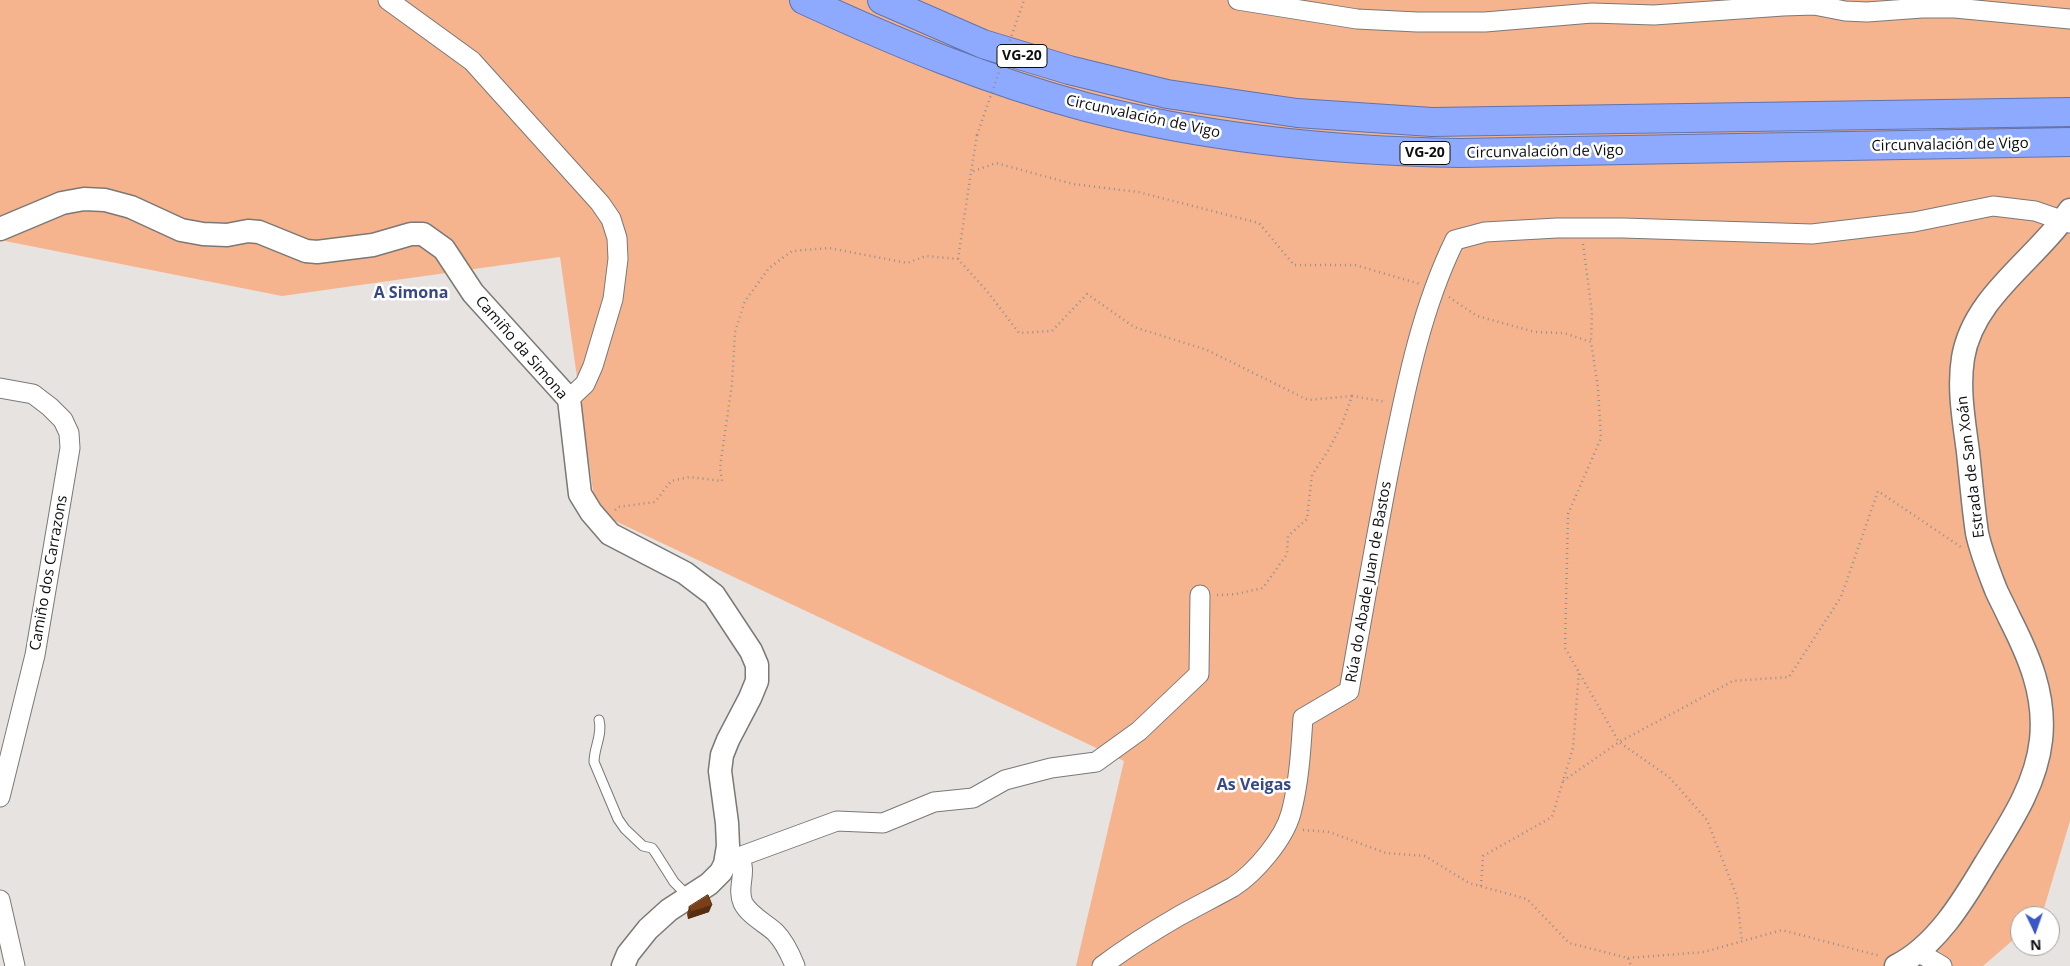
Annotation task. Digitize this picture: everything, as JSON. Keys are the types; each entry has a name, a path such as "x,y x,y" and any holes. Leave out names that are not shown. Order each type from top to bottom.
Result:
{"highway":[{"name":"Circunvalación de Vigo","path":"804,0 918,51 1031,91 1134,118 1274,143 1382,152 1470,153 2070,142"},
{"name":"Circunvalación de Vigo","path":"882,0 983,44 1069,70 1167,94 1297,113 1441,122 2070,112"}],"street":[{"path":"388,0 472,61 581,181 611,219 617,238 612,299 593,366 585,384 569,399"},
{"path":"1238,0 1356,19 1417,22 1484,22 1592,13 1654,15 1806,5 1867,12 1922,8 1975,10 2070,19"},
{"name":"Camiño da Simona","path":"0,229 62,203 84,198 105,200 132,207 181,230 227,235 248,231 259,232 312,251 372,245 411,234 423,234 444,249 473,293 569,399 580,494 591,512 610,534 685,573 714,595 751,651 757,666 757,681 728,740 722,755 720,771 728,846 732,861"},
{"path":"1402,407 1409,374 1440,270 1455,240 1484,232 1581,228 1812,234 1914,222 1993,206 2034,211 2067,218"},
{"name":"Estrada de San Xoán","path":"1906,960 1940,928 1966,896 2023,800 2035,769 2041,740 2041,708 2035,674 1997,593 1978,534 1961,381 1968,340 1986,307 2007,279 2067,218"},
{"name":"Camiño dos Carrazons","path":"0,388 34,394 50,407 63,420 69,433 70,448 35,655 0,797"},
{"name":"Rúa do Abade Juan de Bastos","path":"1102,966 1119,953 1177,917 1234,886 1264,858 1284,829 1291,813 1300,760 1303,718 1349,691 1402,407"},
{"path":"623,966 628,954 648,929 669,910 709,884 732,861 837,821 883,823 934,802 973,798 1005,780 1051,768 1096,762 1139,730 1199,674 1200,595"},
{"path":"732,861 744,866 741,893 742,901 746,908 776,934 795,966"},
{"path":"0,900 15,966"},
{"path":"1906,960 1942,966"}],"lane":[{"path":"598,720 602,730 594,753 594,762 618,819 625,829 643,846 652,848 674,882 689,897"}],"path":[{"path":"958,259 977,135 1024,0"},
{"path":"971,172 996,163 1073,184 1138,192 1260,223 1294,265 1355,266 1435,288 1477,316 1535,332 1564,333 1590,342"},
{"path":"1581,228 1592,314 1590,342 1598,388 1601,438 1568,514 1565,648 1619,742 1670,777 1707,820 1737,897 1742,942"},
{"path":"602,525 618,507 655,502 671,481 690,477 722,482 720,467 732,384 735,332 745,301 769,268 792,251 829,248 907,263 926,256 958,259 987,291 1019,333 1052,331 1087,294 1134,327 1206,350 1308,400 1352,396 1370,398 1402,407"},
{"path":"1200,595 1236,594 1263,588 1287,554 1288,536 1307,519 1312,475 1328,451 1342,424 1352,396"},
{"path":"1563,781 1619,742 1734,681 1789,677 1841,597 1878,491 1986,562"},
{"path":"1481,886 1484,856 1552,818 1573,748 1579,670"},
{"path":"1284,829 1329,832 1386,853 1425,856 1469,883 1527,899 1569,943 1628,958 1704,952 1782,930 1906,960"},
{"path":"1628,958 1631,966"}],"shaded area":[{"path":"0,0 2070,0 2070,821 2045,906 2010,906 2010,943 1983,966 1076,966 1124,761 596,512 560,257 282,296 0,240"}],"building":[{"path":"708,895 712,905 691,912 689,907"}],"district":[{"name":"A Simona","path":"411,293"},
{"name":"As Veigas","path":"1254,785"}]}
